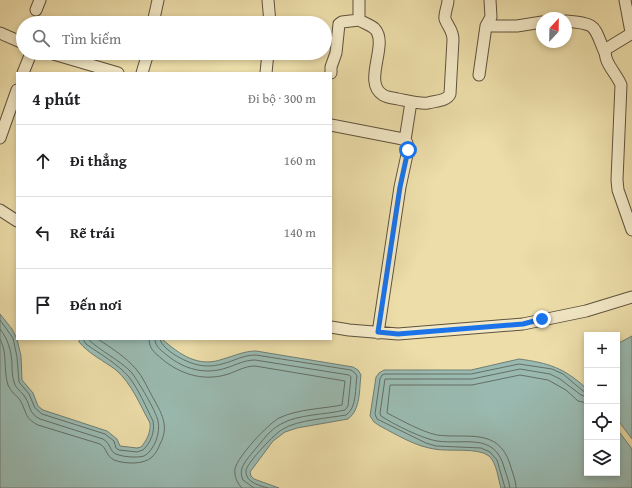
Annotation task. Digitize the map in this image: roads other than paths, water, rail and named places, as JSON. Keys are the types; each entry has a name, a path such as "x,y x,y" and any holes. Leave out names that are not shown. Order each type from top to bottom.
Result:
{"street":[{"path":"155,16 158,0"},
{"path":"268,0 269,16"},
{"path":"359,0 359,20"},
{"path":"331,72 331,67 336,53 339,24 342,22 359,20 376,30 378,38 375,79 377,89 384,95 411,102 425,103 446,98 450,95 453,40 453,33 445,15 448,0"},
{"path":"479,75 486,26 490,17 490,0"},
{"path":"605,53 606,49 629,35 631,32 625,0"},
{"path":"572,22 585,23 591,25 595,29 606,59 621,85 617,180 618,190 632,230"},
{"path":"486,26 517,26 536,23"},
{"path":"0,33 16,40"},
{"path":"23,72 28,60"},
{"path":"74,60 115,72"},
{"path":"142,72 146,60"},
{"path":"266,72 267,60"},
{"path":"0,138 16,93"},
{"path":"378,332 400,187 408,150 405,140 411,102"},
{"path":"332,125 405,140"},
{"path":"0,210 16,220"},
{"path":"332,327 398,334 523,324 586,311 632,297"}],"water":[{"path":"0,314 12,329 16,337 21,356 22,380 33,393 38,406 43,410 107,431 117,439 120,446 141,447 148,436 150,423 135,395 122,376 116,370 87,350 79,342 79,340 163,340 183,355 198,361 206,362 256,351 353,367 358,370 361,375 357,405 352,415 348,419 297,428 285,432 273,441 250,472 254,479 279,488 0,488"},
{"path":"632,336 632,439 620,423 620,342"},
{"path":"519,359 548,365 563,371 578,381 584,386 584,476 620,476 620,433 632,449 632,488 501,488 494,463 489,456 484,453 427,448 406,440 380,426 374,422 370,416 376,377 384,370 471,370"}]}
